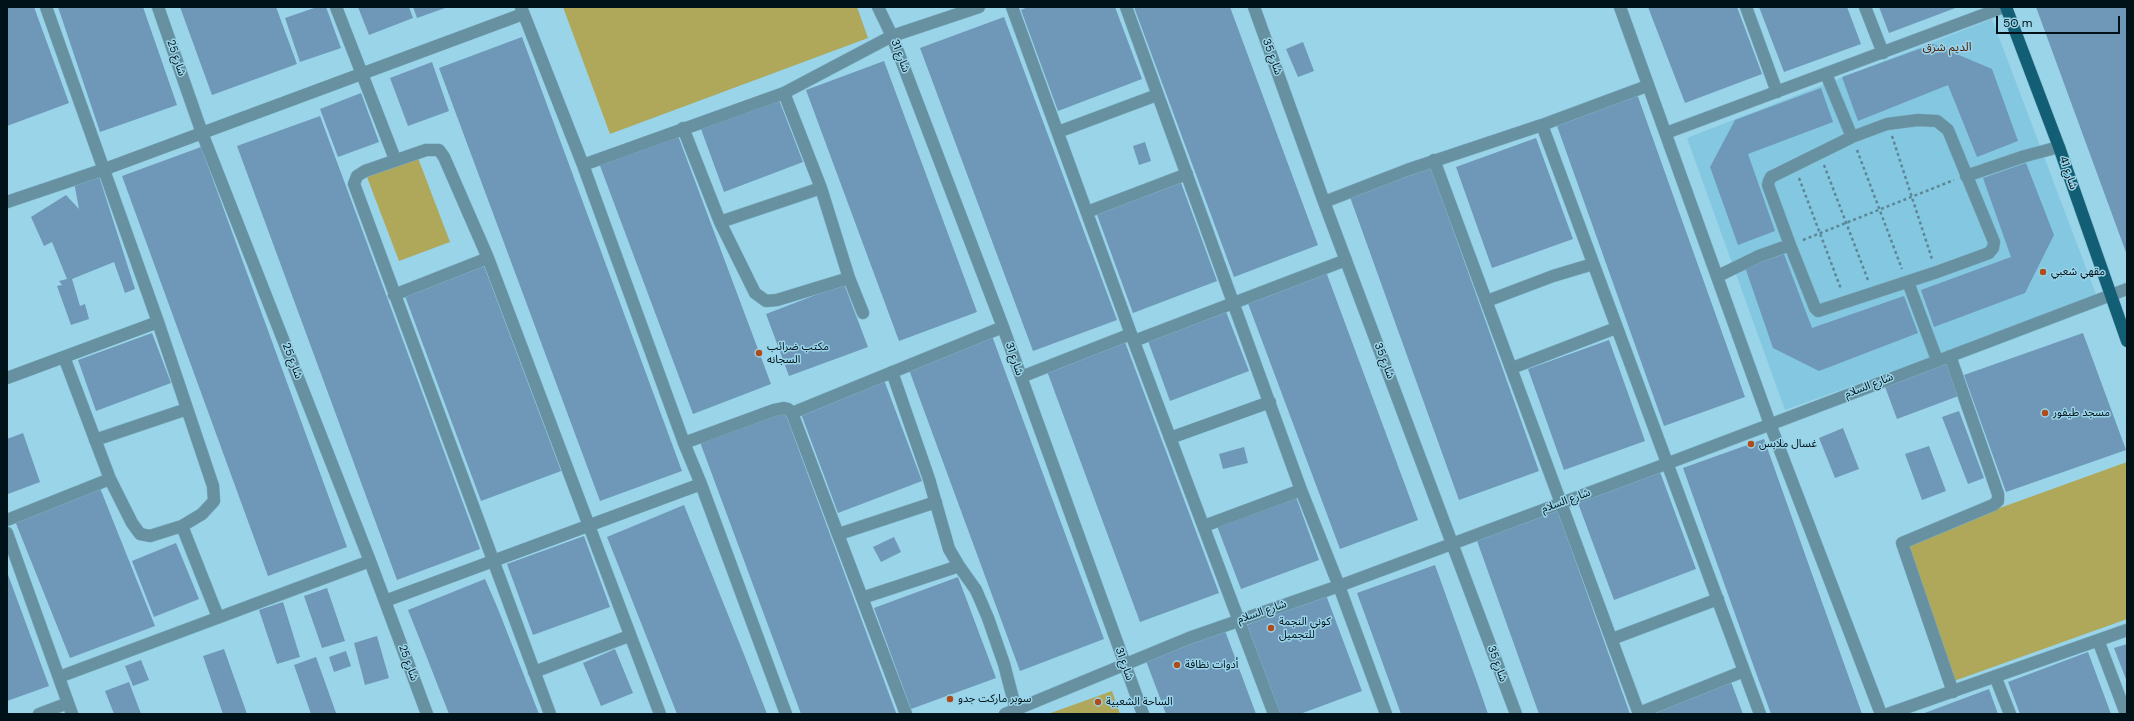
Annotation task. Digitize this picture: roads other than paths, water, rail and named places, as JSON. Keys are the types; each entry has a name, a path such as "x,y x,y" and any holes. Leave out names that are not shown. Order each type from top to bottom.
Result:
{"main road":[{"name":"شارع 41","path":"2005,7 2059,147 2127,341"}],"street":[{"path":"46,7 105,169 213,486 214,501 202,514 182,526 150,536 140,534 132,523 110,479 64,357"},
{"name":"شارع 25","path":"158,7 202,133 370,561 427,714"},
{"path":"336,7 361,75 395,159"},
{"name":"شارع 31","path":"878,7 892,36 1003,327 1143,714"},
{"path":"583,164 784,93 892,36 979,7"},
{"path":"1012,7 1132,338 1274,714"},
{"path":"1126,7 1157,95 1235,302 1301,490 1339,586 1386,714"},
{"name":"شارع 35","path":"1254,7 1324,202 1516,714"},
{"path":"1620,7 1647,86 1666,133 1770,424 1881,714"},
{"path":"1746,7 1777,92"},
{"path":"1865,7 1883,53"},
{"path":"1666,133 2005,7"},
{"path":"7,202 105,169 361,75 522,11 583,164 684,443 701,484 786,714"},
{"path":"1826,74 1852,137"},
{"path":"1324,202 1434,160 1542,125 1647,86"},
{"path":"784,93 820,188 849,278 863,313"},
{"path":"1058,132 1157,95"},
{"path":"1918,120 1937,121 1943,124 1948,130 1994,242 1993,248 1989,253 1824,311 1818,311 1815,308 1768,185 1772,177 1819,152 1852,137 1887,124 1918,120"},
{"path":"1542,125 1666,464 1760,714"},
{"path":"683,128 720,222 755,293 766,301 776,300 849,278"},
{"path":"1966,176 2025,156 2059,147"},
{"path":"550,714 354,184 357,176 365,171 395,159 426,150 438,150 444,157 488,258 590,526 629,636 660,714"},
{"path":"1434,160 1562,502 1639,714 1744,671"},
{"path":"1087,212 1187,174"},
{"path":"720,222 820,188"},
{"path":"1718,276 1759,256 1790,245"},
{"path":"394,295 488,258"},
{"path":"1021,377 1235,302 1346,260"},
{"path":"1487,301 1553,276 1593,264"},
{"path":"1908,282 1938,360"},
{"name":"شارع السلام","path":"1010,712 1124,664 1239,620 1339,586 1452,544 2127,289"},
{"path":"7,378 158,322"},
{"path":"792,413 1003,327"},
{"path":"1512,368 1616,328"},
{"path":"1950,356 1998,494 1998,501 1993,505 1902,543 1953,692"},
{"path":"892,372 936,502 949,549 958,566 976,590 988,618 1004,664 1010,712"},
{"path":"1170,438 1270,402"},
{"path":"684,443 774,410 784,408 788,409 792,413 906,714"},
{"path":"95,440 187,409"},
{"path":"7,520 110,479"},
{"path":"385,601 701,484"},
{"path":"1204,526 1301,490"},
{"path":"839,534 936,502"},
{"path":"182,526 218,617"},
{"path":"7,533 70,709 39,714"},
{"path":"59,677 370,561"},
{"path":"862,598 958,566"},
{"path":"1612,639 1718,599"},
{"path":"1888,714 2127,630"},
{"path":"534,672 629,636"},
{"path":"2098,640 2126,714"},
{"path":"1995,676 2010,714"}],"place":[{"name":"مقهي شعبي","path":"2043,272"},
{"name":"مكتب ضرائب السجانه","path":"759,353"},
{"name":"مسجد طيفور","path":"2045,413"},
{"name":"غسال ملابس","path":"1751,444"},
{"name":"كوني النجمة للتجميل","path":"1271,628"},
{"name":"أدوات نظافة","path":"1177,665"},
{"name":"سوبر ماركت جدو","path":"950,699"},
{"name":"الساحة الشعبية","path":"1098,702"}],"district":[{"name":"الديم شرق","path":"1947,48"}]}
